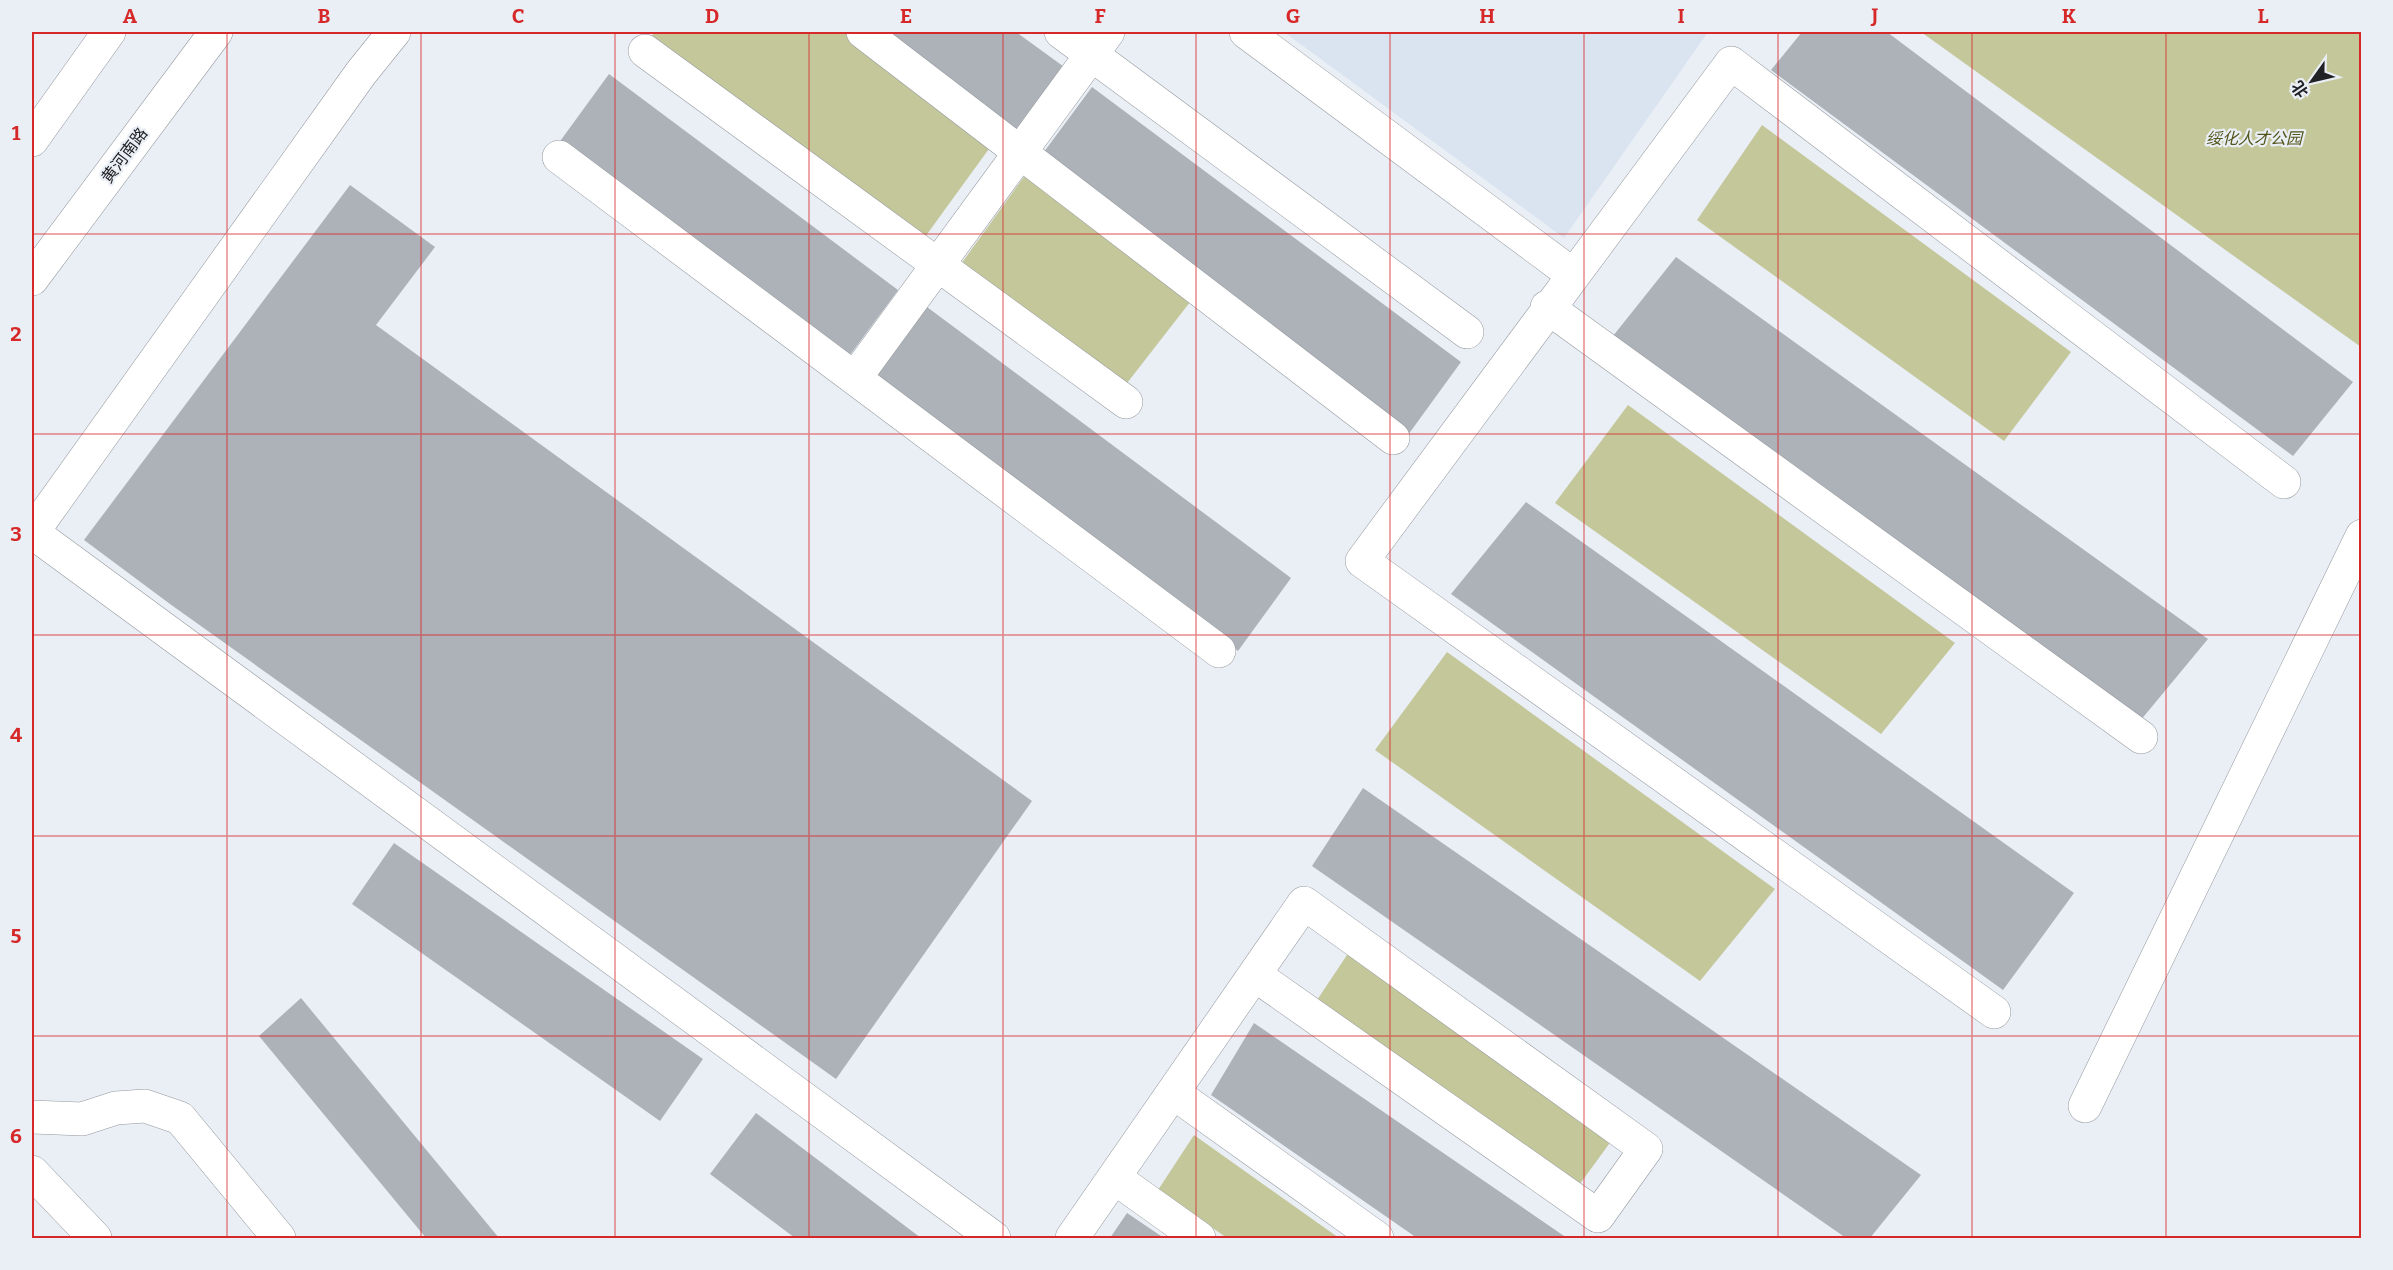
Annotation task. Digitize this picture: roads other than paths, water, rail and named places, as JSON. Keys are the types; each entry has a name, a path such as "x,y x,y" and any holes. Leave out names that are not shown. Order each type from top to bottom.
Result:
{"street":[{"path":"32,140 109,32"},
{"name":"黄河南路","path":"32,279 216,32"},
{"path":"394,32 361,73 32,532 994,1239"},
{"path":"863,32 1393,438"},
{"path":"1061,32 1099,43 1467,332"},
{"path":"1246,32 1572,274"},
{"path":"855,378 1099,43"},
{"path":"645,51 1126,402"},
{"path":"1994,1012 1362,561 1547,307 1731,63 2283,482"},
{"path":"559,157 1219,651"},
{"path":"1547,307 2141,737"},
{"path":"2085,1106 2361,536"},
{"path":"1072,1239 1304,903 1646,1149 1598,1216 1255,975"},
{"path":"1173,1093 1377,1239"},
{"path":"32,1117 82,1119 116,1108 145,1106 180,1118 279,1239"},
{"path":"32,1172 95,1239"},
{"path":"1114,1178 1199,1239"}],"park label":[{"name":"绥化人才公园","path":"2254,138"}]}
